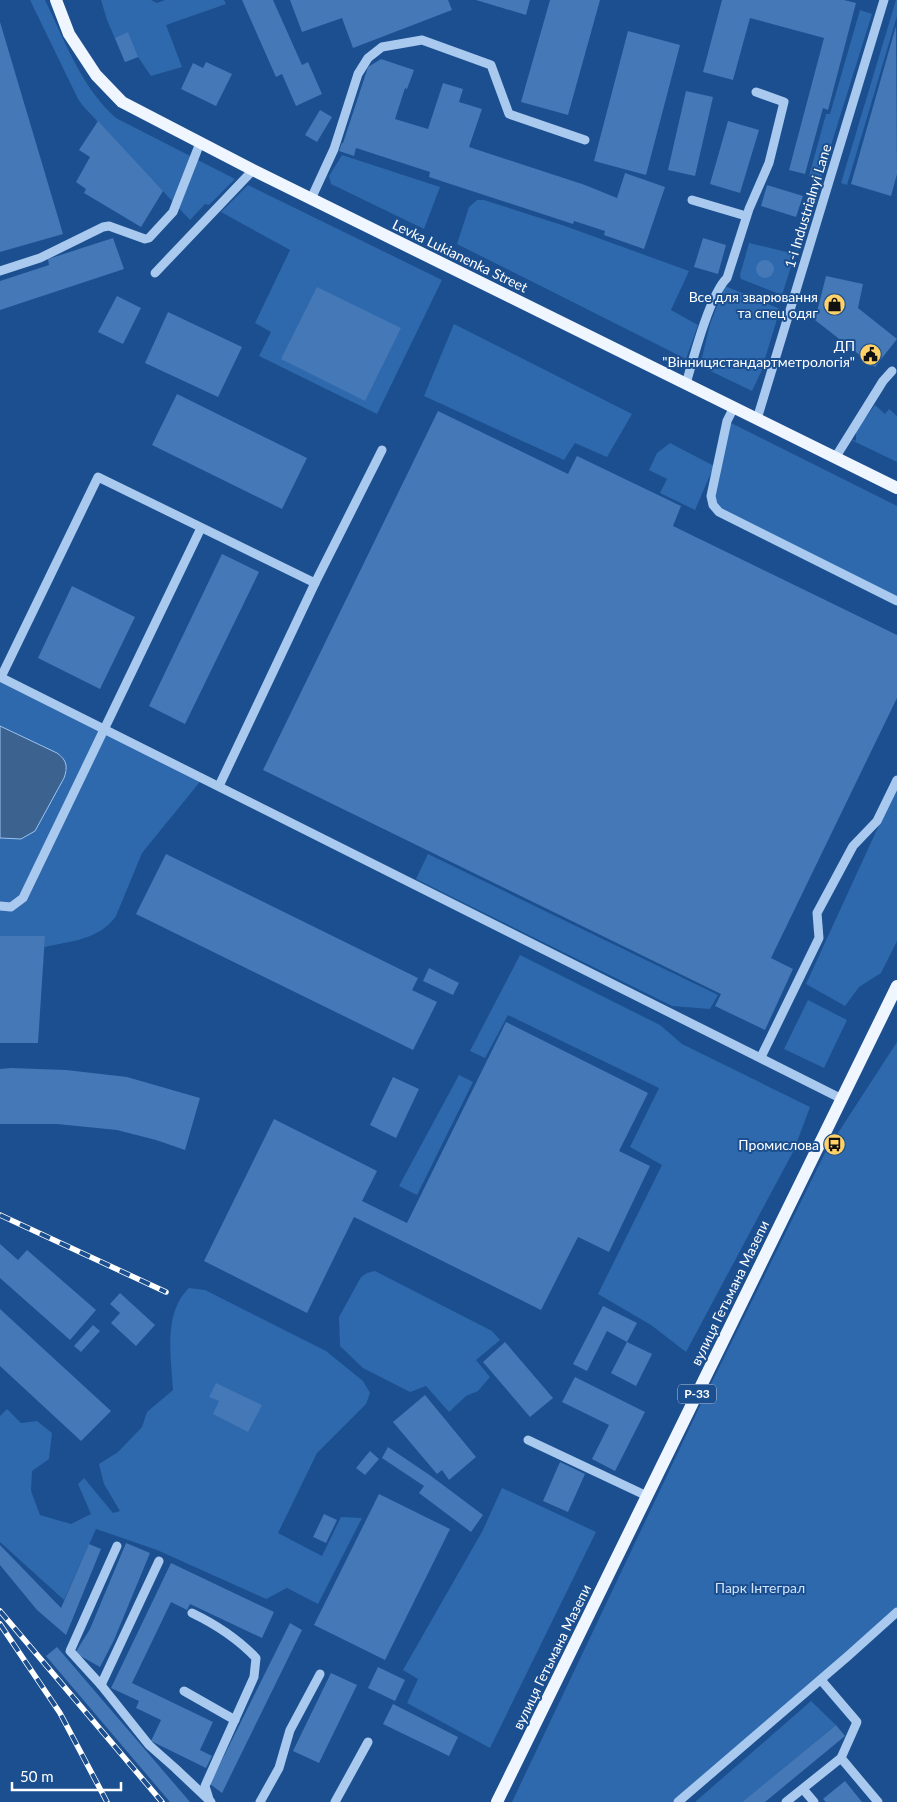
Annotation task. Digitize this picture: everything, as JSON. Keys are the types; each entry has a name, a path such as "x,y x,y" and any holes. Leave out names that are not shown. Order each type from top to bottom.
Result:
{"main road":[{"name":"Levka Lukianenka Street","path":"56,0 69,34 96,75 122,102 311,199 897,488"},
{"name":"вулиця Гетьмана Мазепи","path":"497,1802 896,991"}],"street":[{"name":"1-i Industrialnyi Lane","path":"757,419 884,0"},
{"path":"311,199 334,149 358,74 368,58 382,46 422,40 491,65 509,114 585,140"},
{"path":"686,384 704,323 721,283 727,278 746,216 769,163 784,102 756,92"},
{"path":"0,271 40,258 103,226 109,226 145,239 148,238 174,210 200,143"},
{"path":"155,273 253,170"},
{"path":"692,200 746,216"},
{"path":"835,458 878,388 892,371"},
{"path":"734,407 727,420 711,496 713,505 719,512 897,601"},
{"path":"219,786 315,584 382,450"},
{"path":"315,584 98,477 0,677 842,1098"},
{"path":"0,906 11,906 23,898 201,528"},
{"path":"761,1057 819,938 817,913 853,846 877,821 897,780"},
{"path":"528,1440 647,1496"},
{"path":"117,1546 70,1650 149,1745 176,1768 210,1802"},
{"path":"101,1685 159,1560"},
{"path":"678,1802 821,1680 897,1612"},
{"path":"192,1613 226,1631 241,1642 256,1658 254,1677 205,1786 210,1802"},
{"path":"260,1802 279,1768 290,1730 320,1674"},
{"path":"786,1802 841,1758 857,1722 821,1680"},
{"path":"184,1692 235,1720"},
{"path":"336,1802 368,1742"},
{"path":"841,1758 878,1802"},
{"path":"802,1789 814,1802"}],"green space":[{"path":"30,0 45,0 83,78 104,106 116,118 235,179 209,205 205,204 190,220 83,106"},
{"path":"101,0 151,0 157,3 165,0 224,0 226,4 166,25 182,67 151,76 138,57 125,62 107,20"},
{"path":"896,0 897,16 847,185 841,183"},
{"path":"860,10 872,14 798,251 792,247 813,179 809,176 826,114 830,114"},
{"path":"342,155 440,187 424,229 331,184 329,176"},
{"path":"248,185 442,280 377,414 259,356 271,332 255,323 290,250 221,212"},
{"path":"477,200 484,200 565,226 689,271 671,310 698,325 686,359 457,244 469,207"},
{"path":"749,243 795,254 782,295 741,279 740,275"},
{"path":"725,286 780,309 761,372 752,391 700,366 710,324"},
{"path":"454,324 632,414 607,457 575,443 564,460 424,396"},
{"path":"875,405 885,414 889,409 897,416 897,462 845,437 856,441 856,430"},
{"path":"727,421 897,506 897,601 719,512 711,500"},
{"path":"670,443 714,466 695,510 660,493 667,479 649,470 657,453"},
{"path":"0,677 203,778 142,853 116,916 109,924 93,935 44,947 45,936 0,936 0,838 7,839 35,831 67,770 63,758 57,753 0,726"},
{"path":"897,786 897,941 881,973 859,987 845,1006 806,984"},
{"path":"428,854 718,995 710,1009 672,1006 416,879"},
{"path":"520,955 660,1025 682,1044 810,1107 794,1150 686,1352 651,1325 598,1294 662,1165 630,1147 659,1088 508,1015 485,1058 470,1051"},
{"path":"808,1000 847,1020 824,1068 784,1049"},
{"name":"Парк Інтеграл","path":"897,1042 897,1610 675,1802 512,1802 699,1408 825,1153"},
{"path":"459,1075 473,1082 417,1195 399,1186"},
{"path":"375,1271 492,1331 500,1340 476,1360 490,1377 478,1391 466,1396 449,1412 426,1386 410,1392 363,1368 340,1346 339,1317 361,1277"},
{"path":"189,1288 205,1290 326,1351 363,1381 370,1393 366,1404 317,1453 278,1533 322,1556 341,1517 362,1518 318,1604 287,1588 266,1599 157,1550 96,1529 64,1600 0,1542 0,1416 7,1409 21,1423 37,1421 52,1433 49,1459 32,1471 31,1491 40,1515 71,1524 91,1514 78,1484 84,1478 113,1513 120,1511 104,1484 99,1464 118,1452 142,1427 147,1412 173,1390 170,1350 172,1323 175,1310"},
{"path":"502,1488 596,1532 490,1748 407,1703 418,1679 403,1670 483,1530"},
{"path":"811,1701 836,1725 742,1802 695,1802"}],"shaded area":[{"path":"0,726 57,753 66,764 64,778 35,831 21,839 0,838"}],"building":[{"path":"242,0 273,0 302,65 308,62 322,94 296,106 282,74 276,77"},
{"path":"290,0 448,0 452,10 353,48 342,18 302,32"},
{"path":"476,0 530,0 526,15"},
{"path":"550,0 600,0 568,115 521,102"},
{"path":"722,0 844,0 856,3 828,110 823,108 805,174 789,170 824,38 750,18 733,80 703,72"},
{"path":"0,22 63,234 0,252"},
{"path":"896,26 897,174 891,196 851,184"},
{"path":"628,31 680,45 646,175 594,161"},
{"path":"128,32 138,57 125,62 115,38"},
{"path":"381,59 414,70 407,89 405,88 395,119 428,129 443,83 463,89 459,102 482,109 469,147 585,185 617,198 625,173 665,187 644,249 604,235 605,231 574,221 573,224 429,177 430,172 356,148 354,156 339,151 368,67"},
{"path":"206,62 232,74 216,106 181,89 193,63 203,68"},
{"path":"686,91 713,97 695,176 668,170"},
{"path":"320,110 332,117 317,142 305,135"},
{"path":"98,121 163,191 141,227 84,193 86,189 76,182 90,157 79,150"},
{"path":"728,121 759,130 740,193 710,184"},
{"path":"767,185 803,196 796,217 761,206"},
{"path":"113,238 124,269 0,310 0,281 49,265 48,259"},
{"path":"703,238 726,245 718,274 694,267"},
{"path":"761,260 769,260 774,265 772,276 761,278 756,273 756,265"},
{"path":"826,276 863,284 858,308 897,339 875,367 815,320"},
{"path":"317,287 401,328 365,401 281,359"},
{"path":"117,296 141,308 123,344 98,332"},
{"path":"168,312 242,347 218,397 145,363"},
{"path":"177,394 307,458 282,509 152,445"},
{"path":"438,411 568,474 577,456 681,506 673,526 897,635 897,698 771,958 793,969 765,1030 715,1006 721,994 263,770"},
{"path":"222,554 259,572 185,724 149,706"},
{"path":"72,586 135,617 100,689 38,658"},
{"path":"166,854 418,978 412,990 437,1002 413,1050 136,914"},
{"path":"0,936 45,936 38,1043 0,1043"},
{"path":"429,968 459,983 453,995 423,981"},
{"path":"506,1022 648,1093 619,1151 650,1166 609,1252 578,1237 541,1310 354,1217 307,1313 204,1261 274,1119 377,1171 362,1201 407,1223"},
{"path":"0,1069 66,1070 127,1077 200,1098 185,1150 117,1130 57,1124 0,1124"},
{"path":"393,1077 419,1089 396,1138 370,1125"},
{"path":"0,1244 18,1260 27,1250 96,1310 70,1340 0,1278"},
{"path":"120,1293 155,1325 136,1346 111,1323 120,1313 110,1304"},
{"path":"603,1306 637,1323 627,1342 607,1331 587,1371 573,1364"},
{"path":"0,1309 111,1411 81,1441 0,1366"},
{"path":"93,1325 100,1331 81,1352 74,1346"},
{"path":"505,1342 553,1398 530,1417 483,1362"},
{"path":"627,1342 652,1354 636,1386 611,1373"},
{"path":"575,1377 645,1412 615,1471 592,1459 609,1425 562,1402"},
{"path":"216,1383 262,1405 248,1432 213,1414 219,1401 209,1397"},
{"path":"425,1395 476,1457 449,1480 442,1470 437,1474 393,1422"},
{"path":"388,1447 483,1515 471,1532 419,1493 424,1486 382,1458"},
{"path":"370,1451 379,1459 365,1475 356,1468"},
{"path":"560,1462 585,1474 568,1512 543,1501"},
{"path":"379,1494 450,1529 385,1660 314,1625"},
{"path":"324,1514 337,1520 326,1543 313,1537"},
{"path":"126,1543 150,1553 114,1640 100,1667 75,1653 90,1629"},
{"path":"89,1544 101,1549 66,1635 37,1610 0,1565 0,1545 61,1608"},
{"path":"171,1563 274,1612 262,1638 190,1604 187,1610 171,1602 132,1683 213,1722 200,1750 212,1756 206,1768 151,1741 161,1720 136,1708 139,1701 111,1688"},
{"path":"290,1623 302,1630 222,1793 210,1784"},
{"path":"57,1647 190,1802 170,1802 46,1656"},
{"path":"378,1667 405,1680 395,1701 368,1688"},
{"path":"331,1673 357,1685 319,1763 293,1751"},
{"path":"393,1704 458,1737 449,1756 383,1724"},
{"path":"836,1725 845,1736 765,1802 742,1802"},
{"path":"845,1781 862,1802 826,1802 823,1799"}],"railway":[{"path":"0,1215 166,1292"},
{"path":"0,1611 162,1802"},
{"path":"0,1624 60,1713 107,1802"}],"place":[{"name":"Все для зварювання та спец одяг","path":"834,305"},
{"name":"ДП \"Вінницястандартметрологія\"","path":"871,354"},
{"name":"Промислова","path":"835,1145"}]}
